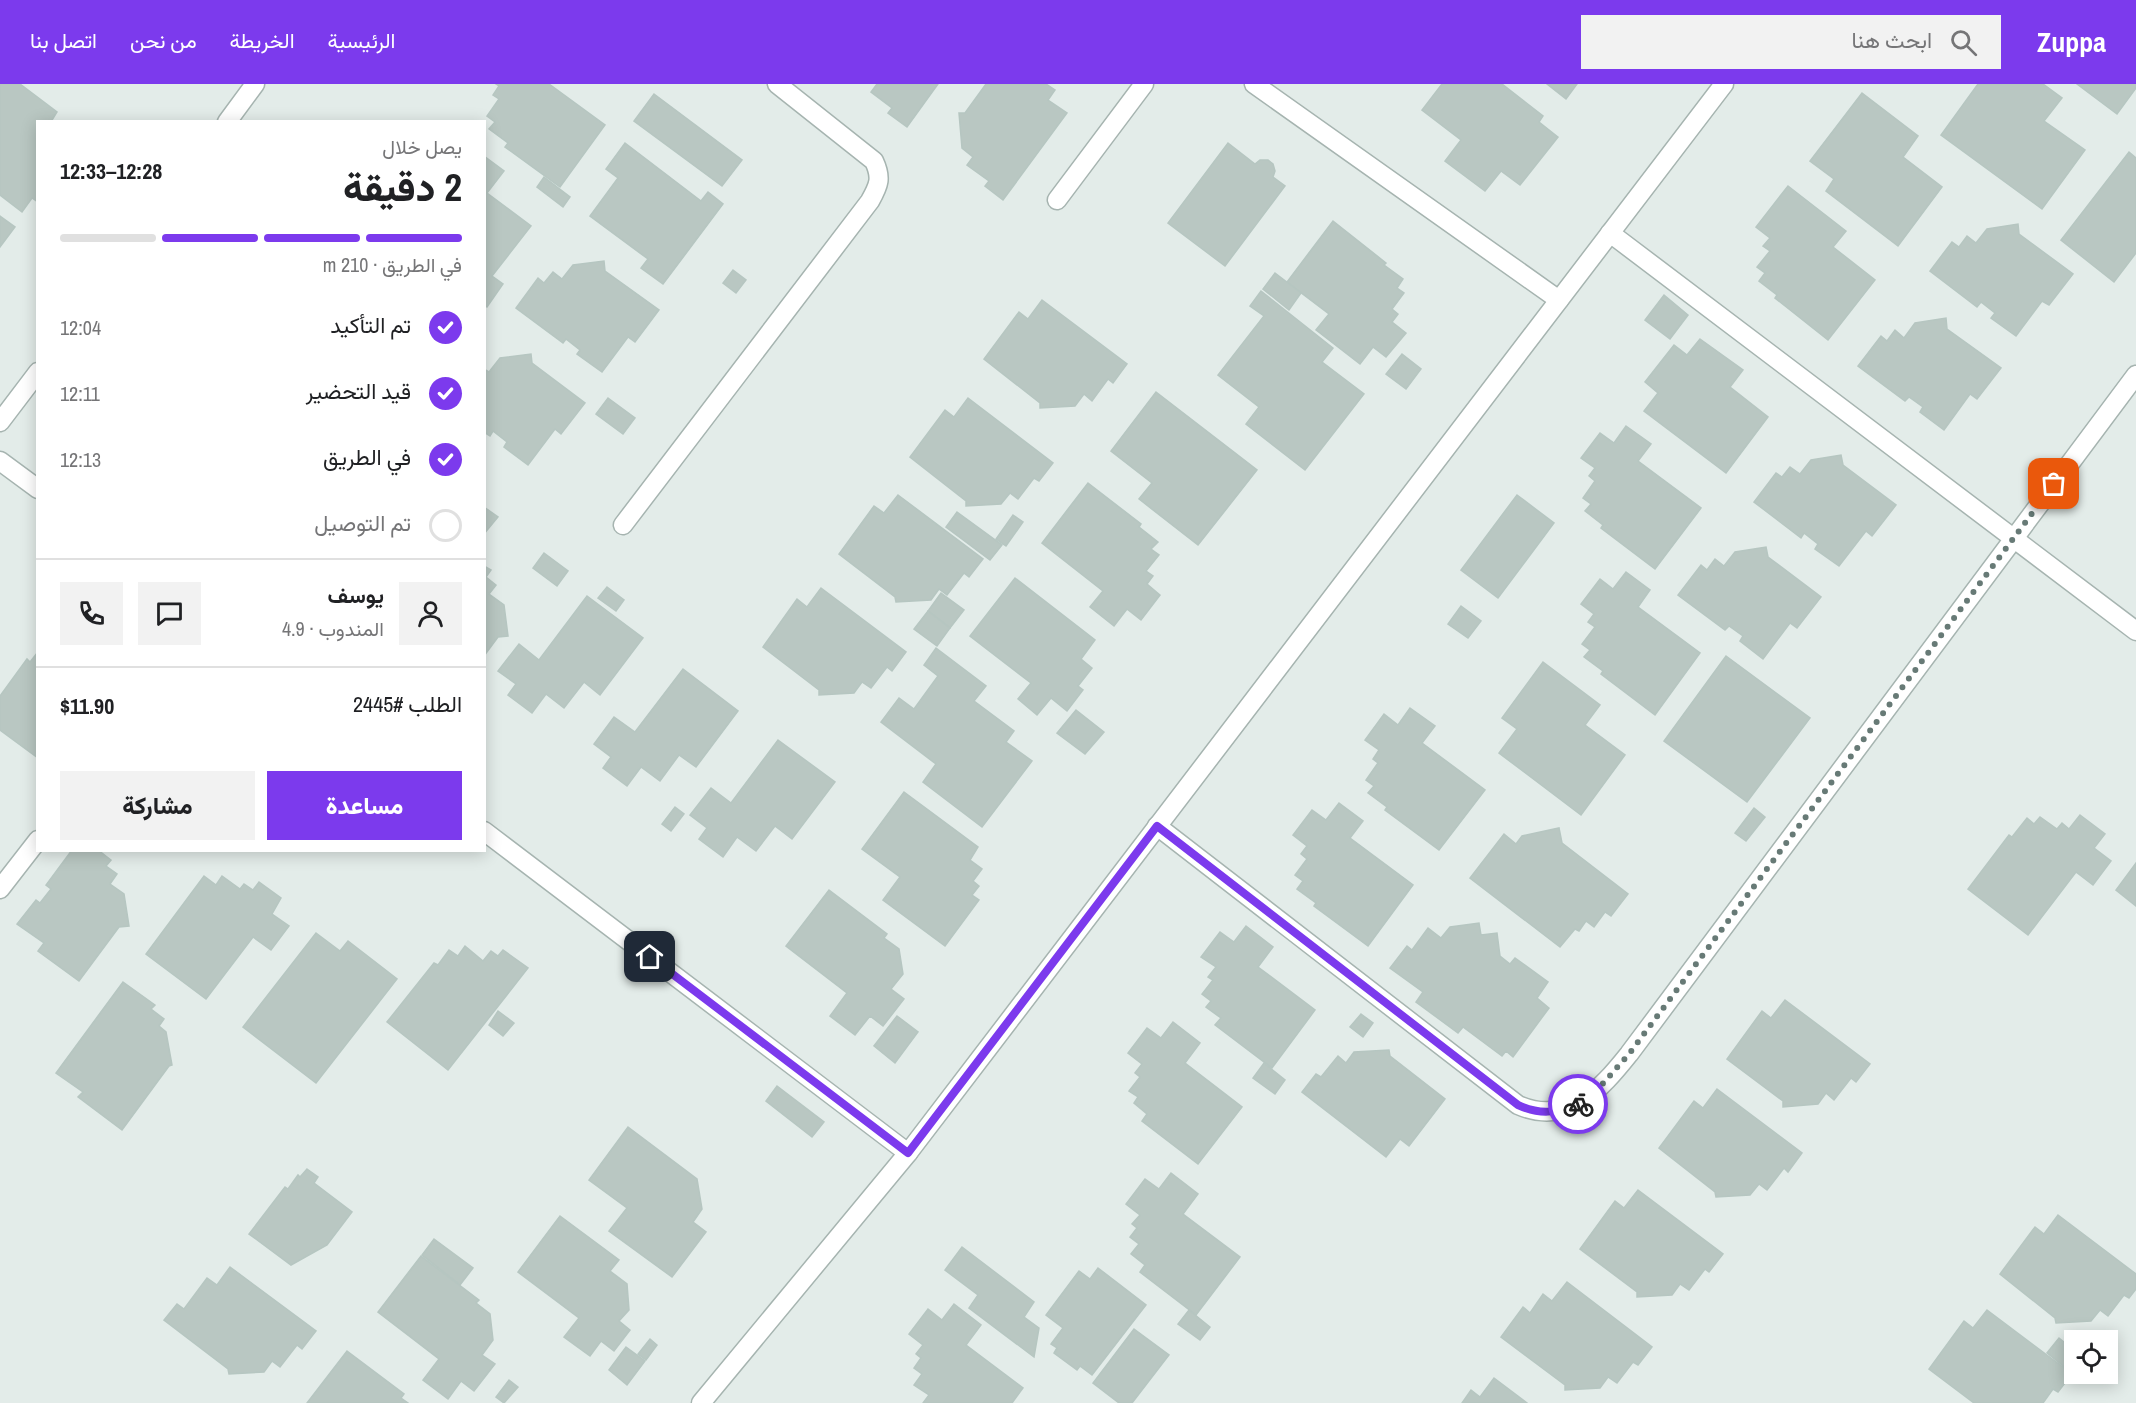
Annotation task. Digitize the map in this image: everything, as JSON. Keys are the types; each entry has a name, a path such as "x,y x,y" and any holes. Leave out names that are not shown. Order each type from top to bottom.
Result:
{"street":[{"path":"228,120 255,84"},
{"path":"623,525 856,220 876,189 880,174 874,161 777,84"},
{"path":"1057,200 1144,84"},
{"path":"701,1403 908,1153 1724,84"},
{"path":"1264,87 1559,300"},
{"path":"1610,233 2136,631"},
{"path":"0,422 36,375"},
{"path":"1157,826 1518,1105 1533,1112 1551,1112 1582,1102 1598,1089 1629,1054 2136,375"},
{"path":"0,460 36,487"},
{"path":"486,833 908,1153"},
{"path":"0,889 36,843"}],"building":[{"path":"0,84 20,84 57,112 52,120 36,120 36,201 32,198 22,212 0,195"},
{"path":"496,84 549,84 605,125 560,187 505,147 508,143 489,129 495,122 487,116 499,99 493,95 499,86"},
{"path":"877,84 938,84 907,127 888,113 892,108 871,92"},
{"path":"986,84 1046,84 1055,90 1048,100 1067,113 1003,200 985,186 989,181 967,165 973,157 962,148 959,113 965,113"},
{"path":"1442,84 1502,84 1543,116 1539,122 1558,137 1520,185 1501,171 1485,191 1445,161 1461,140 1422,110"},
{"path":"1547,84 1577,84 1566,99"},
{"path":"1978,84 2043,84 2062,98 2044,121 2085,150 2042,209 1941,135"},
{"path":"2077,84 2136,84 2136,88 2117,114"},
{"path":"1862,93 1918,136 1903,157 1942,187 1898,246 1826,191 1834,179 1810,161"},
{"path":"654,94 742,160 722,186 634,121"},
{"path":"625,143 701,201 708,192 723,204 663,284 641,268 648,259 590,216 618,178 606,169"},
{"path":"1228,143 1255,164 1260,160 1268,160 1273,164 1275,171 1273,177 1285,186 1225,266 1168,223"},
{"path":"2129,152 2136,158 2136,253 2114,282 2061,240"},
{"path":"486,158 504,171 487,193 531,226 492,276 503,284 487,307"},
{"path":"544,177 570,197 563,207 537,187"},
{"path":"1788,186 1846,231 1833,247 1875,280 1828,340 1775,298 1777,295 1759,281 1765,273 1757,267 1770,251 1763,246 1770,238 1756,227"},
{"path":"0,216 15,227 0,247"},
{"path":"1333,221 1403,279 1397,288 1404,293 1392,309 1398,314 1392,322 1406,333 1386,357 1373,347 1360,364 1316,330 1329,314 1287,282"},
{"path":"2018,224 2019,234 2073,274 2049,305 2042,301 2016,336 1991,318 1995,313 1981,302 1977,307 1930,271 1952,242 1959,247 1967,236 1976,243 1987,229"},
{"path":"604,261 605,271 659,310 635,342 628,337 602,372 577,354 580,350 566,339 563,343 516,308 538,278 544,283 553,272 562,279 573,265"},
{"path":"733,270 746,280 736,293 723,283"},
{"path":"1275,273 1301,293 1289,310 1263,289"},
{"path":"1261,291 1333,348 1322,362 1364,394 1305,470 1246,424 1259,407 1218,375 1264,316 1250,306"},
{"path":"1664,295 1688,315 1670,339 1645,320"},
{"path":"1042,300 1127,364 1113,383 1108,379 1092,401 1084,394 1075,406 1040,408 1040,403 984,359 1019,312 1028,319"},
{"path":"1946,318 1947,329 2001,368 1977,399 1970,394 1944,430 1920,412 1923,407 1909,397 1905,401 1858,366 1881,336 1887,341 1895,330 1904,338 1915,323"},
{"path":"1700,339 1743,370 1730,387 1768,417 1726,473 1644,411 1658,393 1645,382 1674,345 1687,355"},
{"path":"531,354 532,363 585,403 561,434 555,429 528,465 504,447 507,442 493,431 490,436 486,433 486,370 489,372 500,358"},
{"path":"1402,354 1421,369 1406,389 1386,374"},
{"path":"1156,392 1257,470 1198,545 1139,499 1152,483 1111,451"},
{"path":"608,398 635,418 623,434 596,414"},
{"path":"968,398 1053,463 1039,481 1034,478 1018,499 1010,493 1001,504 966,506 966,501 910,457 945,410 954,417"},
{"path":"1626,426 1651,444 1638,461 1701,508 1655,569 1601,528 1603,525 1585,511 1591,504 1583,498 1595,481 1589,476 1595,468 1581,458 1600,433 1614,443"},
{"path":"1841,455 1843,465 1896,505 1872,536 1866,531 1839,566 1815,549 1818,544 1804,533 1801,538 1754,502 1776,473 1782,477 1790,467 1800,474 1811,460"},
{"path":"1088,483 1141,524 1139,527 1158,542 1151,549 1159,555 1146,571 1153,576 1147,584 1160,595 1141,620 1127,609 1114,626 1090,607 1103,591 1042,543"},
{"path":"898,495 983,559 969,577 964,573 947,595 939,589 931,600 896,602 895,597 839,554 874,506 884,513"},
{"path":"1517,495 1554,523 1498,598 1461,570"},
{"path":"486,508 498,517 486,532"},
{"path":"957,512 1002,545 990,560 946,527"},
{"path":"1013,515 1023,522 1006,546 996,539"},
{"path":"1766,547 1768,557 1821,597 1797,628 1790,623 1763,659 1740,641 1743,636 1729,626 1725,630 1678,595 1701,565 1707,570 1715,559 1724,566 1735,552"},
{"path":"544,553 568,571 557,586 533,568"},
{"path":"486,567 491,570 486,577"},
{"path":"1626,572 1650,590 1638,607 1700,653 1655,715 1601,674 1603,671 1584,657 1590,650 1582,644 1595,627 1588,622 1594,614 1581,604 1600,579 1613,589"},
{"path":"486,577 496,585 489,594 504,605 508,636 498,637 486,653"},
{"path":"1015,578 1095,640 1081,659 1092,668 1078,686 1083,690 1067,711 1051,698 1037,715 1018,699 1031,683 970,636"},
{"path":"607,587 624,600 616,611 598,598"},
{"path":"821,588 906,652 892,671 887,667 871,688 862,682 854,693 819,695 819,690 763,647 797,599 807,607"},
{"path":"941,593 964,610 950,628 928,611"},
{"path":"587,596 643,638 600,695 584,682 564,708 546,694 532,713 508,695 516,684 498,671 519,644 539,660"},
{"path":"1461,606 1481,621 1468,638 1448,624"},
{"path":"928,611 950,628 937,646 914,629"},
{"path":"936,648 986,686 974,701 1014,731 1006,742 1032,761 982,827 923,782 936,764 881,722 899,698 914,709 938,676 924,665"},
{"path":"36,654 36,757 0,730 0,696 27,659 30,662"},
{"path":"1726,656 1810,718 1747,802 1664,741"},
{"path":"1543,662 1600,705 1585,725 1625,755 1581,815 1499,753 1517,729 1502,718"},
{"path":"683,669 738,711 696,767 679,755 660,781 641,767 627,786 603,768 611,757 594,744 614,717 635,732"},
{"path":"1410,708 1435,726 1422,743 1485,790 1439,850 1385,810 1387,807 1368,793 1374,786 1366,780 1378,763 1373,759 1379,750 1365,740 1384,714 1398,725"},
{"path":"1076,710 1104,732 1085,754 1057,733"},
{"path":"778,740 835,782 792,839 775,826 756,851 737,837 723,857 699,839 707,828 690,815 711,788 731,803"},
{"path":"904,792 978,847 970,860 982,869 973,881 979,886 972,895 979,900 945,946 883,900 900,877 862,849"},
{"path":"1339,803 1363,821 1350,838 1413,885 1368,946 1314,906 1316,903 1297,889 1303,881 1295,875 1307,859 1301,854 1307,846 1293,835 1312,810 1326,820"},
{"path":"675,807 684,814 671,831 662,824"},
{"path":"1754,808 1765,817 1746,841 1735,833"},
{"path":"2080,815 2105,834 2094,848 2111,861 2093,885 2076,872 2028,935 1968,889 2009,835 2012,837 2027,818 2034,824 2040,817 2057,829 2062,823 2069,829"},
{"path":"1559,828 1562,843 1628,894 1611,916 1605,912 1594,927 1586,921 1579,931 1575,929 1560,947 1470,878 1504,834 1516,844 1522,836"},
{"path":"71,852 101,852 111,860 106,866 117,874 110,884 124,894 129,926 119,927 79,981 38,951 44,943 17,924 36,900 40,903 51,889 46,885"},
{"path":"2136,863 2136,906 2116,890"},
{"path":"204,876 216,885 222,876 240,889 244,884 253,890 259,882 281,898 272,914 289,926 271,950 253,937 206,999 146,954"},
{"path":"829,890 887,934 884,938 899,949 903,974 891,989 904,999 883,1026 870,1016 855,1035 830,1016 847,993 786,946"},
{"path":"1479,923 1481,935 1497,933 1500,956 1510,964 1515,958 1548,982 1537,998 1549,1008 1513,1057 1506,1051 1502,1056 1463,1027 1458,1033 1416,1002 1423,992 1390,968 1407,946 1412,950 1428,928 1441,938 1450,927"},
{"path":"1246,926 1273,947 1258,967 1315,1010 1272,1068 1215,1025 1221,1018 1206,1007 1211,1001 1202,994 1213,980 1208,977 1216,967 1201,957 1220,932 1234,942"},
{"path":"316,933 340,951 348,941 397,979 316,1083 243,1027"},
{"path":"465,946 483,961 491,951 498,956 503,950 528,968 448,1070 387,1022 434,963 438,965 449,950 458,956"},
{"path":"123,982 155,1005 151,1009 164,1019 159,1026 166,1032 172,1065 122,1130 78,1097 83,1092 56,1073"},
{"path":"1785,1000 1870,1064 1856,1082 1851,1078 1834,1100 1826,1093 1818,1104 1783,1107 1783,1101 1727,1059 1762,1011 1771,1018"},
{"path":"498,1011 514,1023 503,1036 489,1025"},
{"path":"1361,1014 1373,1023 1363,1037 1350,1027"},
{"path":"897,1016 918,1032 895,1063 874,1046"},
{"path":"1173,1022 1200,1043 1185,1063 1242,1107 1198,1164 1142,1121 1147,1114 1134,1103 1138,1097 1129,1091 1140,1077 1135,1073 1142,1064 1128,1053 1147,1028 1161,1038"},
{"path":"1389,1050 1390,1056 1445,1099 1409,1146 1400,1139 1386,1157 1302,1092 1316,1074 1321,1077 1338,1056 1346,1063 1354,1052"},
{"path":"1264,1063 1285,1080 1275,1094 1253,1078"},
{"path":"777,1086 824,1122 812,1137 766,1101"},
{"path":"1717,1089 1802,1153 1788,1172 1784,1168 1767,1190 1759,1184 1750,1195 1716,1197 1715,1192 1659,1148 1694,1101 1703,1108"},
{"path":"628,1127 697,1179 702,1209 693,1222 706,1232 672,1277 609,1231 627,1208 589,1180"},
{"path":"307,1169 318,1177 314,1183 352,1212 327,1245 291,1265 249,1234 285,1187 288,1189 298,1175 300,1177"},
{"path":"1171,1173 1198,1194 1183,1214 1240,1257 1196,1315 1140,1272 1145,1265 1131,1254 1139,1244 1130,1237 1137,1228 1132,1224 1140,1215 1126,1204 1145,1179 1159,1189"},
{"path":"1638,1190 1723,1254 1709,1272 1705,1269 1689,1290 1680,1284 1672,1295 1637,1297 1637,1292 1580,1249 1615,1201 1624,1208"},
{"path":"2058,1215 2136,1274 2136,1289 2129,1298 2124,1295 2108,1316 2100,1310 2091,1321 2056,1323 2055,1318 2000,1274 2035,1227 2044,1234"},
{"path":"560,1216 619,1260 610,1271 627,1284 629,1310 619,1321 630,1330 614,1351 601,1341 590,1356 564,1337 579,1318 518,1272"},
{"path":"434,1239 473,1268 460,1285 422,1255"},
{"path":"962,1247 1034,1302 1024,1317 1039,1328 1034,1357 969,1308 978,1295 945,1270"},
{"path":"421,1256 479,1300 476,1303 490,1314 493,1340 482,1355 495,1364 474,1391 461,1381 448,1399 423,1380 439,1359 378,1312"},
{"path":"230,1267 316,1331 302,1349 297,1345 280,1367 272,1361 264,1372 229,1374 228,1369 164,1320 177,1304 184,1309 207,1278 217,1285"},
{"path":"1098,1268 1146,1305 1092,1375 1080,1366 1077,1370 1054,1353 1057,1348 1051,1344 1063,1328 1046,1315 1079,1271 1090,1279"},
{"path":"1567,1282 1652,1347 1638,1365 1633,1362 1617,1383 1608,1377 1600,1388 1565,1390 1565,1385 1501,1337 1523,1307 1530,1313 1543,1294 1552,1301"},
{"path":"954,1304 981,1325 966,1345 1023,1388 1012,1403 923,1403 929,1395 914,1385 922,1374 914,1368 921,1358 916,1354 923,1345 909,1334 928,1309 942,1320"},
{"path":"1189,1310 1210,1327 1200,1340 1178,1324"},
{"path":"1987,1310 2064,1368 2064,1384 2058,1392 2053,1389 2043,1403 1974,1403 1929,1369 1964,1321 1973,1328"},
{"path":"1134,1329 1169,1355 1132,1403 1119,1403 1093,1383"},
{"path":"2059,1338 2064,1342 2064,1367 2047,1353"},
{"path":"650,1339 657,1345 646,1360 638,1354"},
{"path":"626,1347 645,1361 627,1385 609,1370"},
{"path":"347,1351 404,1394 401,1398 408,1403 307,1403"},
{"path":"1494,1378 1527,1403 1462,1403 1471,1390 1480,1397"},
{"path":"509,1380 518,1387 504,1403 496,1397"}],"way so far":[{"path":"1578,1104 1598,1089 1629,1054 2054,484"}],"route":[{"path":"650,957 908,1153 1157,826 1518,1105 1533,1112 1551,1112 1578,1104"}]}
